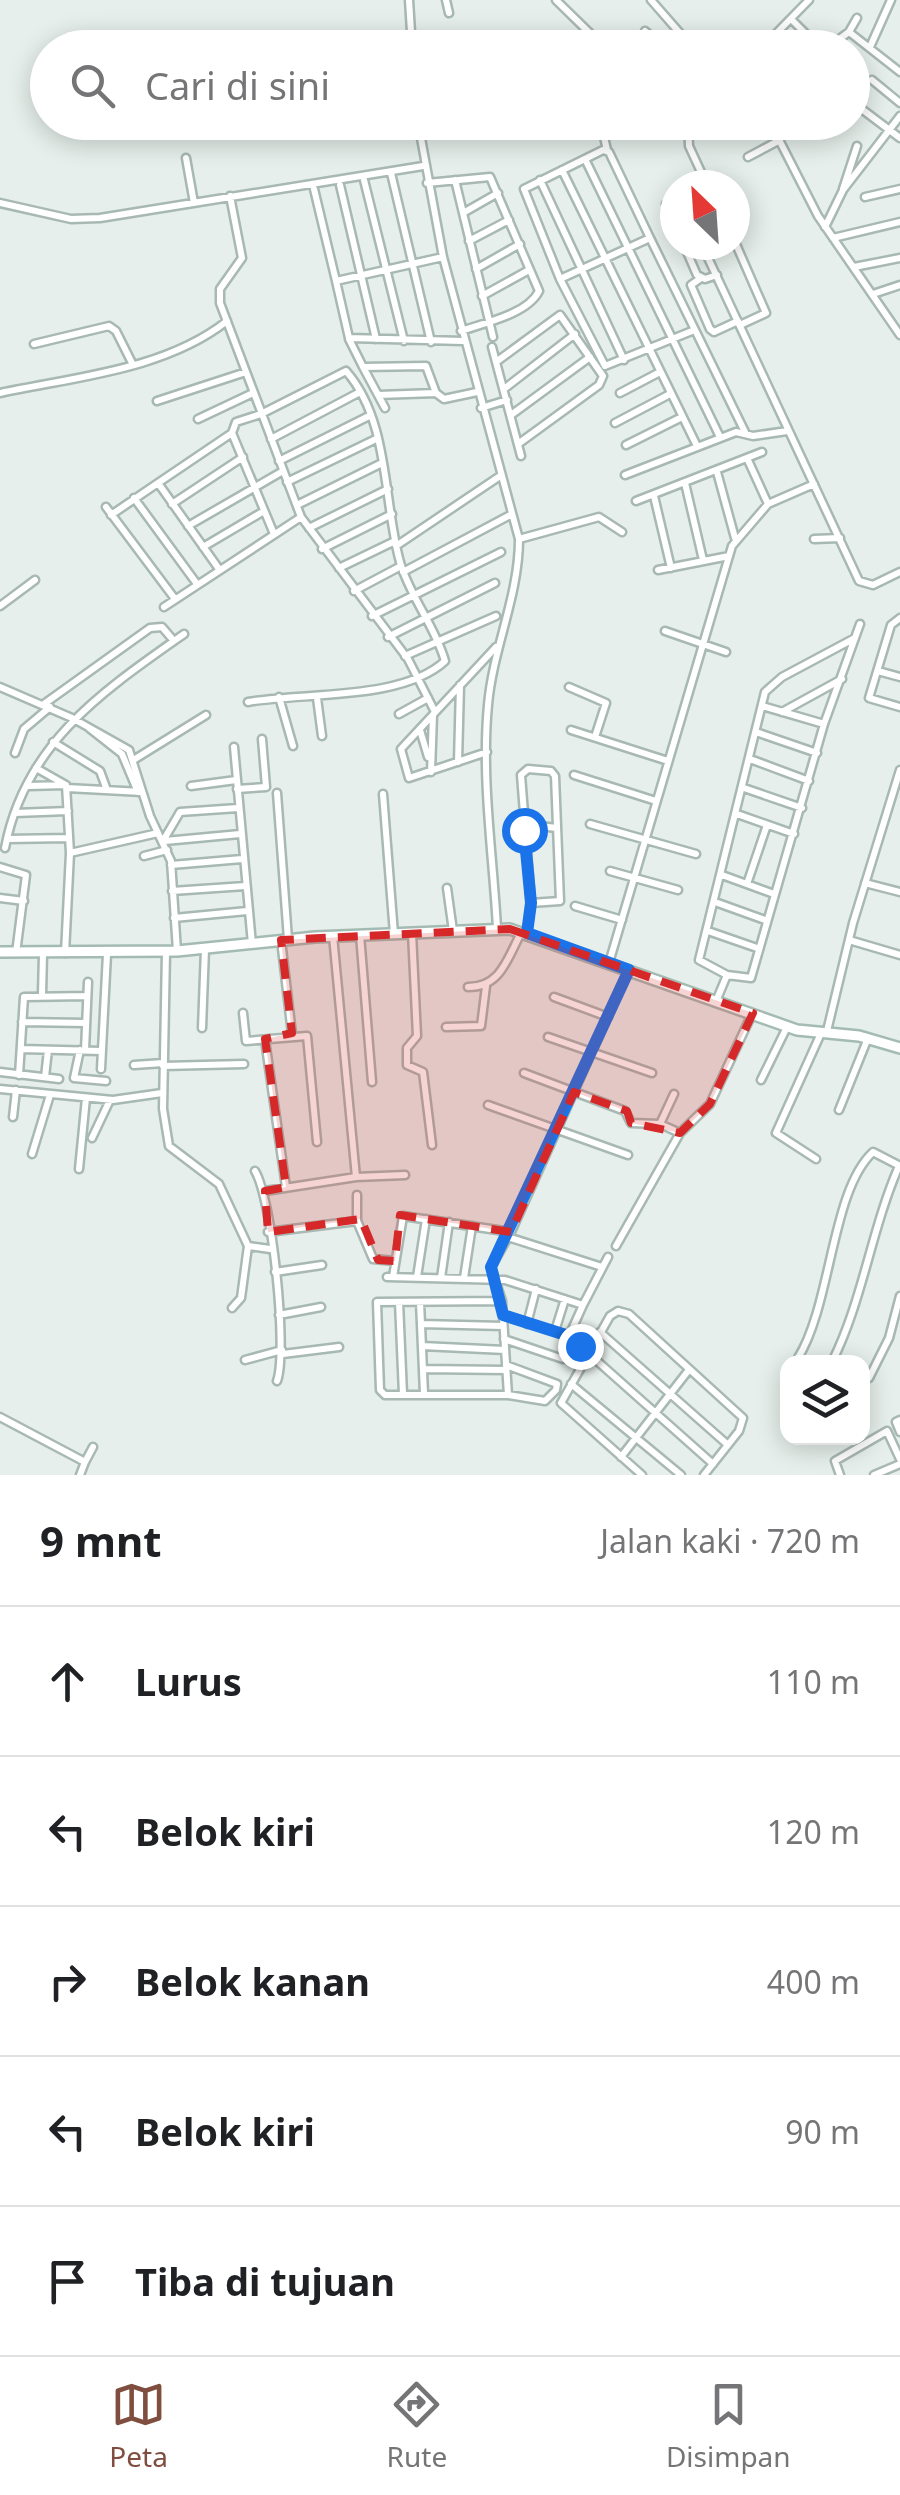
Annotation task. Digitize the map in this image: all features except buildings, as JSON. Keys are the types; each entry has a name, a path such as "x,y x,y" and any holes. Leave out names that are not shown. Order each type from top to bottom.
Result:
{"main road":[{"path":"0,952 171,952 332,936 497,928 524,932 787,1027 868,1038 900,1048"}],"street":[{"path":"408,0 410,30"},
{"path":"446,0 450,13"},
{"path":"556,0 587,30"},
{"path":"651,0 677,30"},
{"path":"779,30 809,0"},
{"path":"896,1 870,47 900,72"},
{"path":"791,18 804,30"},
{"path":"850,30 857,18"},
{"path":"872,80 900,102"},
{"path":"870,116 900,138"},
{"path":"843,190 900,116"},
{"path":"420,140 442,257 518,539 516,579 498,646 487,752 497,928"},
{"path":"606,140 607,150 692,331 744,432"},
{"path":"689,140 701,170"},
{"path":"748,157 780,140 825,227 900,334"},
{"path":"825,227 843,190 857,146"},
{"path":"607,150 524,188 560,279 602,363 610,366 692,331"},
{"path":"186,158 194,203"},
{"path":"586,159 720,437"},
{"path":"0,203 78,219 423,166"},
{"path":"562,170 697,446"},
{"path":"391,173 431,342"},
{"path":"426,183 490,177 538,296 489,323 461,331"},
{"path":"364,180 404,341"},
{"path":"455,180 493,337"},
{"path":"540,180 624,361"},
{"path":"340,184 376,340"},
{"path":"314,189 349,338 385,408"},
{"path":"864,197 900,189"},
{"path":"463,213 498,193"},
{"path":"230,196 242,258 220,289 226,321 302,517 405,656 428,698 434,713 429,760"},
{"path":"469,240 509,220"},
{"path":"833,238 900,222"},
{"path":"560,279 603,256 650,238"},
{"path":"476,268 520,244"},
{"path":"336,281 442,257"},
{"path":"854,267 900,258"},
{"path":"692,260 701,278"},
{"path":"709,260 863,584 873,584 900,572"},
{"path":"716,275 691,285 714,332 766,312 743,260"},
{"path":"482,296 530,270"},
{"path":"872,294 900,284"},
{"path":"496,362 557,316 564,316 603,381 518,444"},
{"path":"0,393 132,364 188,345 226,321"},
{"path":"34,344 109,326 116,331 132,364"},
{"path":"504,389 576,334"},
{"path":"349,338 463,341"},
{"path":"492,348 521,456"},
{"path":"511,415 590,357"},
{"path":"363,367 426,366 436,392 444,399 477,392"},
{"path":"112,515 232,433 236,422 261,414 343,370 360,392 382,463 402,569 445,661 416,677 317,698 279,697 248,702"},
{"path":"157,401 246,372"},
{"path":"620,393 660,372"},
{"path":"271,439 360,392"},
{"path":"378,396 436,392"},
{"path":"198,419 253,393"},
{"path":"616,422 670,394"},
{"path":"481,408 507,400"},
{"path":"279,461 369,416"},
{"path":"626,445 682,416"},
{"path":"625,475 720,437 744,432 768,436 787,430"},
{"path":"232,433 274,534"},
{"path":"287,482 376,439"},
{"path":"636,501 762,452"},
{"path":"172,504 243,458"},
{"path":"747,458 768,504"},
{"path":"297,505 382,463"},
{"path":"188,526 283,470"},
{"path":"717,472 735,539"},
{"path":"339,568 395,544 500,476"},
{"path":"158,483 219,569"},
{"path":"686,484 703,560"},
{"path":"608,963 735,539 768,504 814,484"},
{"path":"309,528 388,489"},
{"path":"654,496 671,568"},
{"path":"134,498 197,584"},
{"path":"728,506 742,532"},
{"path":"106,508 175,599"},
{"path":"204,547 264,511"},
{"path":"322,549 392,514"},
{"path":"354,591 512,514"},
{"path":"164,606 302,517"},
{"path":"518,539 598,518 622,532"},
{"path":"814,539 840,538"},
{"path":"372,616 500,552"},
{"path":"658,570 729,556"},
{"path":"0,606 35,580"},
{"path":"388,638 496,583"},
{"path":"405,656 496,616"},
{"path":"898,620 886,644 870,700 900,707"},
{"path":"855,638 772,684 762,706 699,962 727,975 749,980 824,724 843,678 860,624"},
{"path":"15,752 24,729 47,706 150,628 162,627 174,641"},
{"path":"665,631 702,640 726,652"},
{"path":"68,838 6,844 15,813 36,768 72,718 184,634"},
{"path":"886,644 900,648"},
{"path":"487,752 431,772 405,775 402,746 498,646"},
{"path":"878,671 900,677"},
{"path":"782,712 843,678"},
{"path":"458,762 460,684"},
{"path":"568,687 606,703 595,736"},
{"path":"0,689 47,706 122,744 135,759 140,792"},
{"path":"279,697 293,746"},
{"path":"317,698 322,736"},
{"path":"400,714 428,698"},
{"path":"762,706 824,724"},
{"path":"135,759 206,715"},
{"path":"89,727 92,734 122,754 171,865 173,918 163,1065 169,1146 220,1184 248,1246 241,1298 232,1308"},
{"path":"420,730 431,772"},
{"path":"571,730 668,761"},
{"path":"756,732 817,753"},
{"path":"191,786 266,787 262,739"},
{"path":"54,742 100,771 108,790"},
{"path":"234,747 252,944"},
{"path":"750,759 809,781"},
{"path":"36,768 66,787"},
{"path":"468,986 486,986 499,976 524,932 531,903 522,774 528,769 550,771 555,776 560,902 531,903"},
{"path":"816,1159 776,1132 825,1031 900,770"},
{"path":"574,775 656,801"},
{"path":"28,786 140,792"},
{"path":"65,954 70,854 66,787"},
{"path":"744,788 802,808"},
{"path":"277,794 292,1034"},
{"path":"383,794 394,934"},
{"path":"162,838 180,812 238,808"},
{"path":"15,813 68,811"},
{"path":"737,814 794,834"},
{"path":"512,823 557,828"},
{"path":"590,824 696,854"},
{"path":"746,884 767,825"},
{"path":"70,854 162,838 240,834"},
{"path":"144,856 167,850"},
{"path":"171,865 242,859"},
{"path":"0,868 24,872 16,954"},
{"path":"610,871 678,890"},
{"path":"722,875 774,894"},
{"path":"866,883 900,892"},
{"path":"172,891 245,886"},
{"path":"447,888 453,931"},
{"path":"0,898 24,900"},
{"path":"715,902 765,920"},
{"path":"575,906 622,920"},
{"path":"173,918 247,911"},
{"path":"708,931 757,948"},
{"path":"412,933 417,1036 406,1048 408,1066 422,1072 432,1144"},
{"path":"360,935 372,1082"},
{"path":"332,936 356,1177"},
{"path":"849,940 900,956"},
{"path":"202,1028 206,949"},
{"path":"42,994 44,954"},
{"path":"101,1068 106,954"},
{"path":"508,1395 502,1300 493,1279 492,1261 509,1235 629,970"},
{"path":"717,999 727,975"},
{"path":"88,982 86,1024 74,1078 106,1081"},
{"path":"446,1027 481,1026 486,986"},
{"path":"19,1074 24,996 88,996"},
{"path":"554,997 608,1017"},
{"path":"244,1013 246,1040 306,1036 317,1142"},
{"path":"616,1246 680,1133 710,1104 752,1013"},
{"path":"22,1022 86,1024"},
{"path":"760,1080 787,1027"},
{"path":"548,1038 652,1073"},
{"path":"839,1110 868,1038"},
{"path":"265,1039 286,1187"},
{"path":"20,1049 101,1051"},
{"path":"45,1078 48,1050"},
{"path":"134,1064 244,1064"},
{"path":"0,1072 59,1079"},
{"path":"524,1073 625,1110 631,1123 660,1124 680,1133"},
{"path":"0,1088 110,1100 163,1093"},
{"path":"13,1117 16,1090"},
{"path":"660,1124 674,1094"},
{"path":"32,1154 50,1095"},
{"path":"79,1169 86,1098"},
{"path":"92,1138 110,1100"},
{"path":"488,1105 628,1156"},
{"path":"800,1355 810,1338 847,1202 873,1152 900,1165 871,1237 851,1317 835,1355"},
{"path":"255,1171 265,1191 274,1272 282,1352 276,1381"},
{"path":"265,1191 356,1177 404,1175"},
{"path":"357,1195 357,1220 373,1259 395,1261"},
{"path":"583,1305 493,1279 390,1277 401,1218 449,1222 509,1235 602,1267"},
{"path":"417,1278 426,1219"},
{"path":"268,1232 357,1220"},
{"path":"440,1278 449,1222"},
{"path":"464,1278 472,1226"},
{"path":"248,1246 270,1249"},
{"path":"569,1336 608,1257"},
{"path":"274,1272 322,1265"},
{"path":"527,1324 536,1289"},
{"path":"870,1376 897,1325 900,1296"},
{"path":"555,1331 565,1299"},
{"path":"423,1370 506,1367 558,1387 548,1401 508,1395 385,1395 380,1390 376,1305 502,1300"},
{"path":"399,1302 403,1394"},
{"path":"420,1302 424,1394"},
{"path":"278,1315 321,1306"},
{"path":"642,1475 562,1406 610,1316 624,1311 743,1418 704,1475"},
{"path":"503,1315 569,1336 713,1464"},
{"path":"421,1324 504,1326"},
{"path":"600,1332 728,1445"},
{"path":"504,1338 563,1360"},
{"path":"422,1346 505,1350"},
{"path":"245,1360 338,1347"},
{"path":"621,1457 688,1371"},
{"path":"571,1384 682,1475"},
{"path":"0,1417 85,1462"},
{"path":"900,1420 900,1432"},
{"path":"840,1475 835,1461 887,1431 900,1462 874,1475"},
{"path":"80,1475 93,1447"}],"highlighted area":[{"path":"510,929 753,1013 710,1104 680,1133 631,1123 627,1111 574,1092 511,1232 400,1215 395,1261 378,1260 361,1219 268,1232 265,1191 286,1187 265,1039 292,1033 281,940"}],"route":[{"path":"524,830 531,903 527,933 629,970 511,1232 491,1267 503,1315 569,1336 580,1346"}]}
